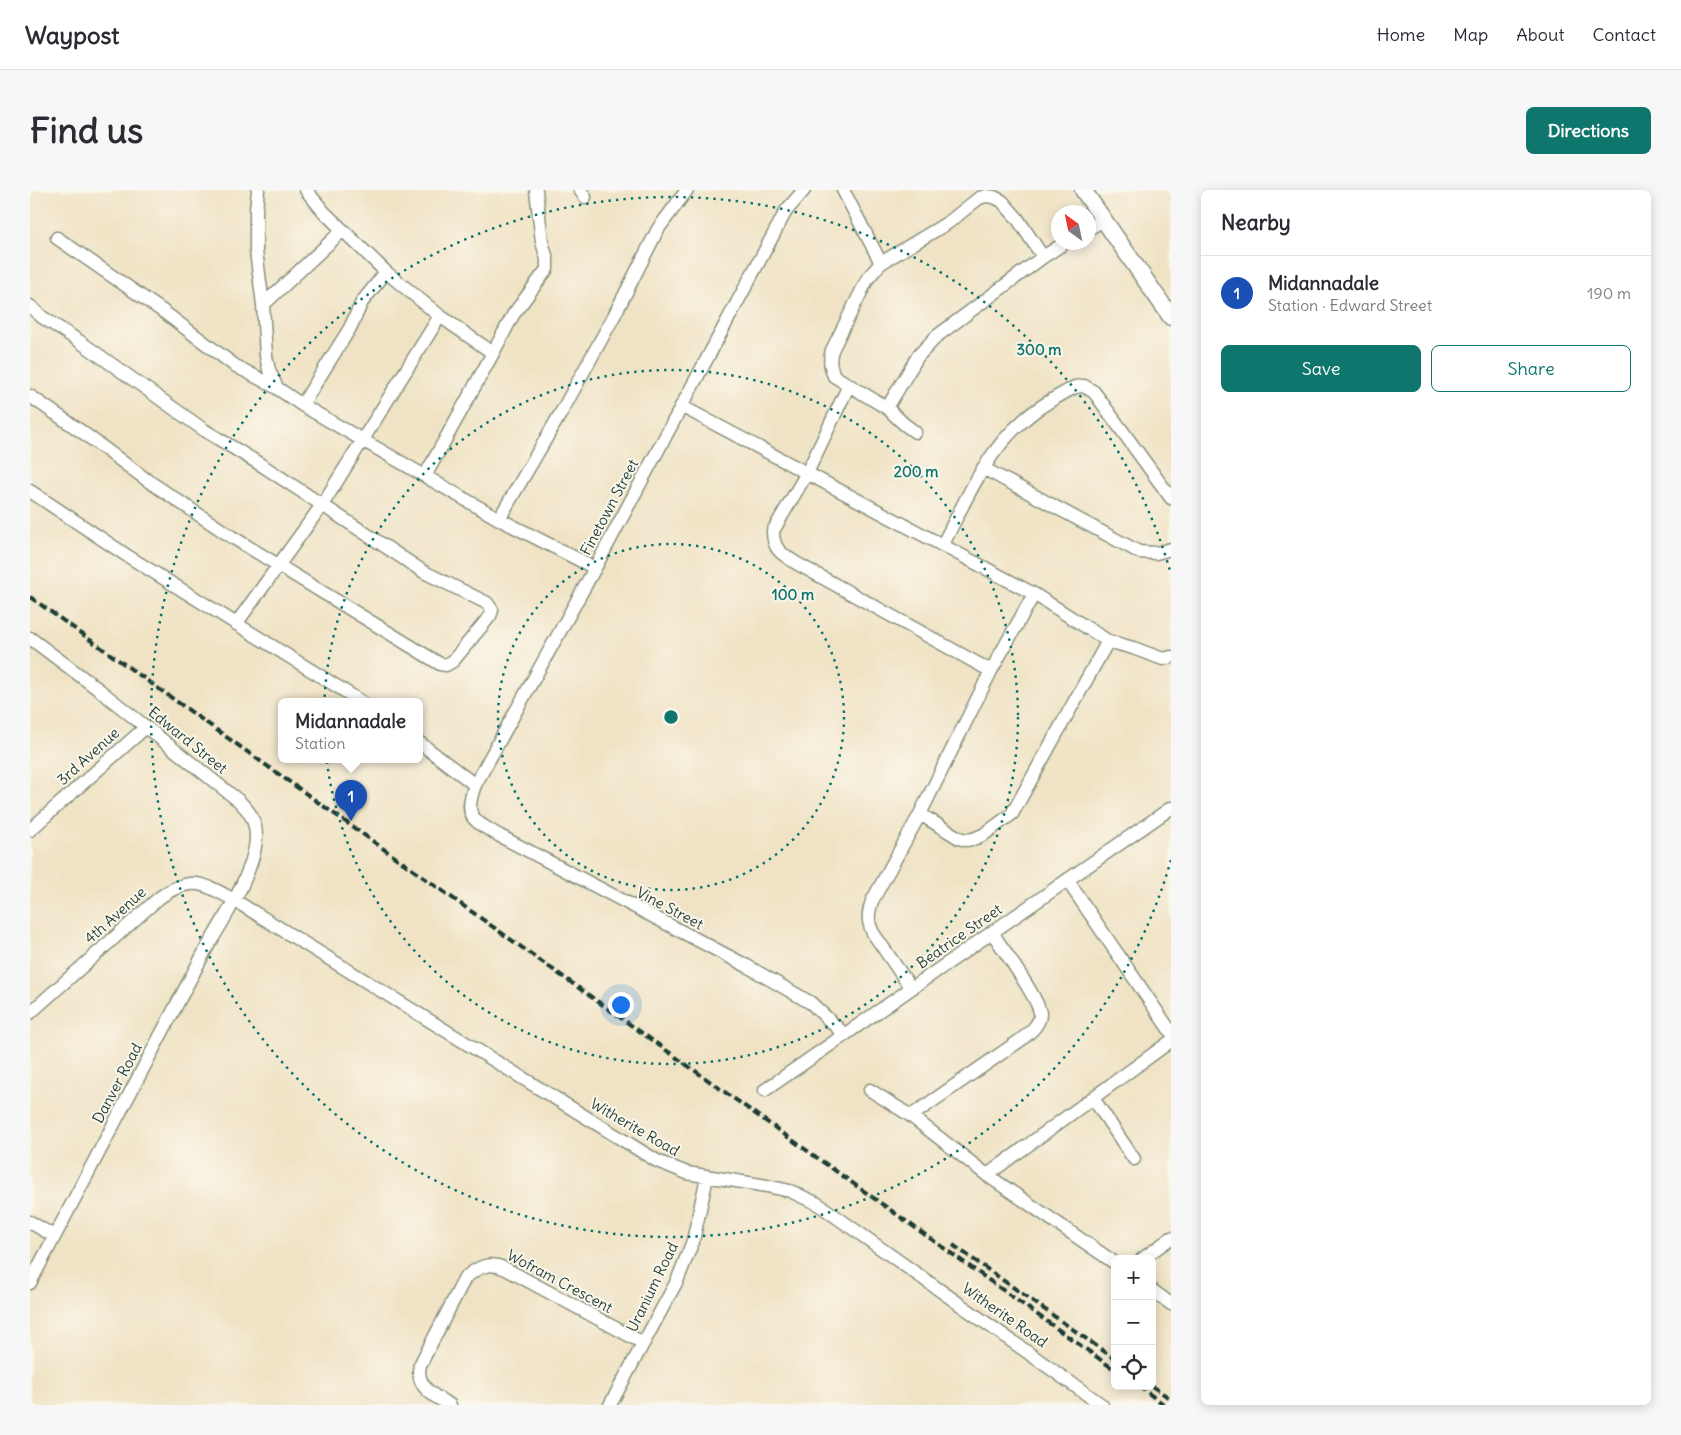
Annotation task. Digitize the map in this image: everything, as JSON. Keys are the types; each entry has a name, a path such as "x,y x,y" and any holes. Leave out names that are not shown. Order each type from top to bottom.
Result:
{"street":[{"path":"258,190 256,251 263,304 266,356 269,370 277,388"},
{"path":"306,190 324,212 386,272 440,316 494,353"},
{"path":"425,476 494,353 513,315 547,269 536,190"},
{"path":"499,519 614,316 658,229 687,190"},
{"name":"Finetown Street","path":"474,820 470,812 470,800 475,785 596,568 786,211 804,190"},
{"path":"844,190 881,263"},
{"path":"1083,190 1171,316"},
{"path":"915,432 887,408 834,376 831,368 832,350 868,278 881,263 949,222 979,198 986,196 1002,201 1017,218 1043,257"},
{"path":"1096,224 1104,220"},
{"path":"263,304 343,230"},
{"path":"57,238 164,312 234,365 277,388 302,405 499,519 596,568"},
{"path":"887,408 918,356 937,336 1054,250"},
{"path":"302,405 350,328 362,302 386,272"},
{"path":"30,306 42,317 197,425 424,572 486,602 492,610 490,616 453,661 446,666 414,649 232,537 147,480 30,396"},
{"path":"236,624 322,505 440,316"},
{"path":"848,385 807,473 773,531 773,540 776,548 796,563 991,670"},
{"path":"943,544 983,468 998,446 1025,418 1075,387 1084,386 1094,392 1171,498"},
{"path":"681,406 1034,594 1108,641 1163,659 1171,657"},
{"path":"983,468 1139,552 1156,553 1171,549"},
{"path":"30,492 126,555 356,698"},
{"path":"912,988 872,932 868,924 868,912 872,901 920,814 991,670 1034,594"},
{"path":"920,814 959,838 966,840 983,835 1012,814 1108,641"},
{"name":"Edward Street","path":"33,644 146,727 239,802 251,814 256,829 256,846 234,900"},
{"name":"3rd Avenue","path":"30,830 146,727"},
{"path":"423,745 475,785"},
{"name":"Beatrice Street","path":"765,1090 1171,808"},
{"name":"Vine Street","path":"474,820 500,836 754,971 810,1003 845,1035"},
{"path":"1067,880 1171,1032"},
{"name":"4th Avenue","path":"30,1013 170,890 183,884 200,883 234,900"},
{"name":"Witherite Road","path":"234,900 657,1161 687,1173 790,1191 818,1204 1102,1405"},
{"name":"Danver Road","path":"30,1282 234,900"},
{"path":"911,1116 1022,1039 1038,1023 1040,1015 1031,993 992,932"},
{"path":"987,1175 1171,1041"},
{"path":"870,1090 911,1116 987,1175 1111,1261"},
{"path":"1093,1098 1134,1159"},
{"name":"Uranium Road","path":"610,1405 677,1281 690,1248 707,1177"},
{"path":"30,1222 54,1236"},
{"path":"1148,1255 1171,1238"},
{"name":"Wofram Crescent","path":"450,1405 431,1393 424,1386 418,1373 420,1365 465,1278 475,1269 485,1265 497,1265 506,1269 643,1343"},
{"path":"1156,1293 1171,1304"}],"railway":[{"path":"30,597 1111,1367"},
{"path":"953,1245 1111,1356"},
{"path":"1156,1389 1171,1399"},
{"path":"1144,1390 1165,1405"}],"place":[{"name":"Midannadale","path":"351,821"}]}
